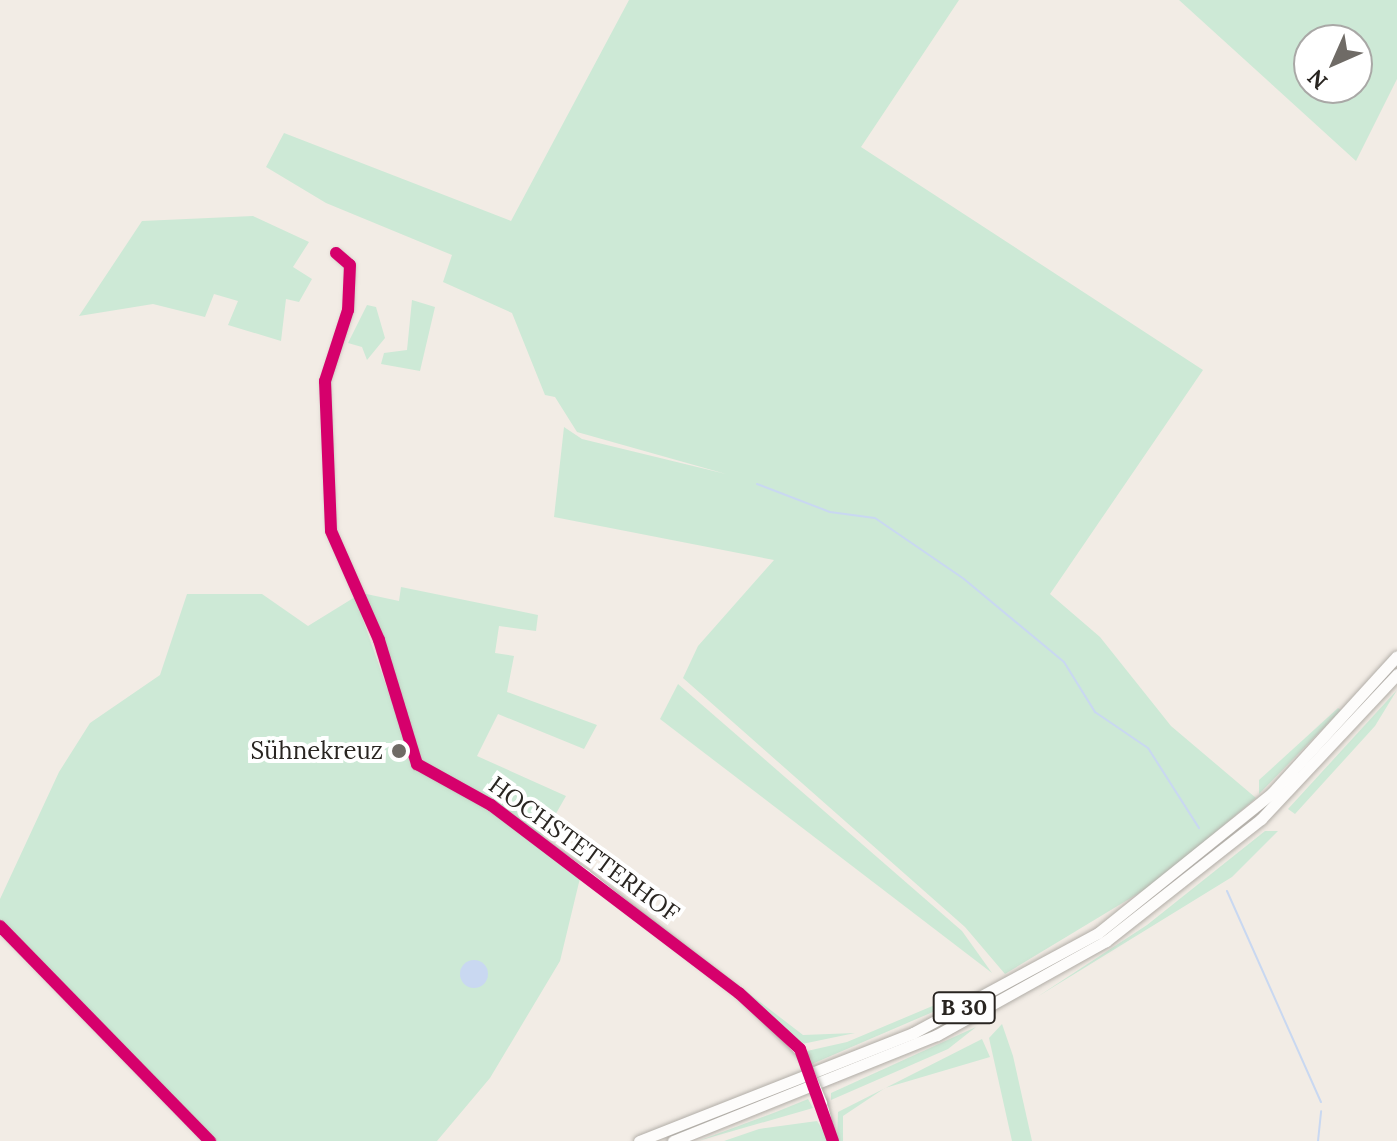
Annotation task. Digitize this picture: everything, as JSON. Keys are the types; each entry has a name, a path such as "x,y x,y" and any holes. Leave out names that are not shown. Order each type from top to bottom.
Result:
{"highway":[{"name":"B 30","path":"1276,797 1397,656"},
{"name":"B 30","path":"673,1141 878,1062 1031,987 1154,907 1276,797 1397,674"},
{"name":"B 30","path":"639,1141 873,1051 1012,983 1147,898 1257,815"}],"street":[{"name":"HOCHSTETTERHOF","path":"336,253 350,265 348,310 325,381 331,531 379,640 417,764 491,805 586,873 802,1053 823,1102 833,1141"},
{"path":"0,926 210,1141"}],"green space":[{"path":"629,0 959,0 861,147 1203,370 1050,594 1100,637 1171,726 1256,798 1154,884 1005,974 965,927 683,678 698,646 774,560 554,517 564,427 582,439 726,474 577,432 555,397 545,395 512,313 443,282 452,255 326,203 266,167 284,133 511,221"},
{"path":"1179,0 1397,0 1397,79 1356,161 1293,104 1373,104 1373,24 1293,24 1293,104"},
{"path":"253,216 309,242 293,267 312,279 299,302 286,299 281,341 228,325 238,301 214,294 205,317 153,304 79,316 142,221"},
{"path":"412,300 435,307 420,371 381,364 384,353 407,350"},
{"path":"367,305 376,307 385,338 367,360 362,347 348,343"},
{"path":"401,587 538,615 536,631 499,626 495,653 514,656 507,692 597,725 584,749 498,714 477,756 566,796 542,838 416,756 380,636 357,592 399,601"},
{"path":"187,594 262,594 308,626 355,597 414,765 493,809 581,874 560,961 490,1078 437,1141 217,1141 0,922 0,899 59,772 90,723 160,675"},
{"path":"678,684 962,931 992,973 660,719"},
{"path":"1397,690 1375,726 1295,814 1288,809"},
{"path":"1338,708 1341,710 1259,794 1259,780"},
{"path":"1265,831 1278,831 1232,877 1037,997 1147,925"},
{"path":"720,971 803,1035 855,1033 802,1044"},
{"path":"961,994 963,999 812,1064 807,1051 847,1042"},
{"path":"1002,1024 1013,1056 1032,1141 1012,1141 989,1038"},
{"path":"976,1027 948,1049 831,1100 831,1093"},
{"path":"982,1039 990,1057 886,1088"},
{"path":"884,1089 843,1116 843,1141 837,1141 838,1112"},
{"path":"808,1099 813,1108 698,1141 776,1112"},
{"path":"817,1121 830,1141 724,1141 759,1129"}],"water":[{"path":"474,960 484,964 488,974 484,984 474,988 464,984 460,974 464,964"}],"waterway":[{"path":"757,484 830,512 875,518 964,579 1064,662 1095,712 1148,748 1199,828"},
{"path":"1227,891 1321,1102"},
{"path":"1318,1141 1321,1111"}],"cycle path":[{"path":"336,253 350,265 348,310 325,381 331,531 379,640 417,764 491,805 739,993 800,1049 833,1141"},
{"path":"0,926 210,1141"}],"place":[{"name":"Sühnekreuz","path":"399,751"}]}
